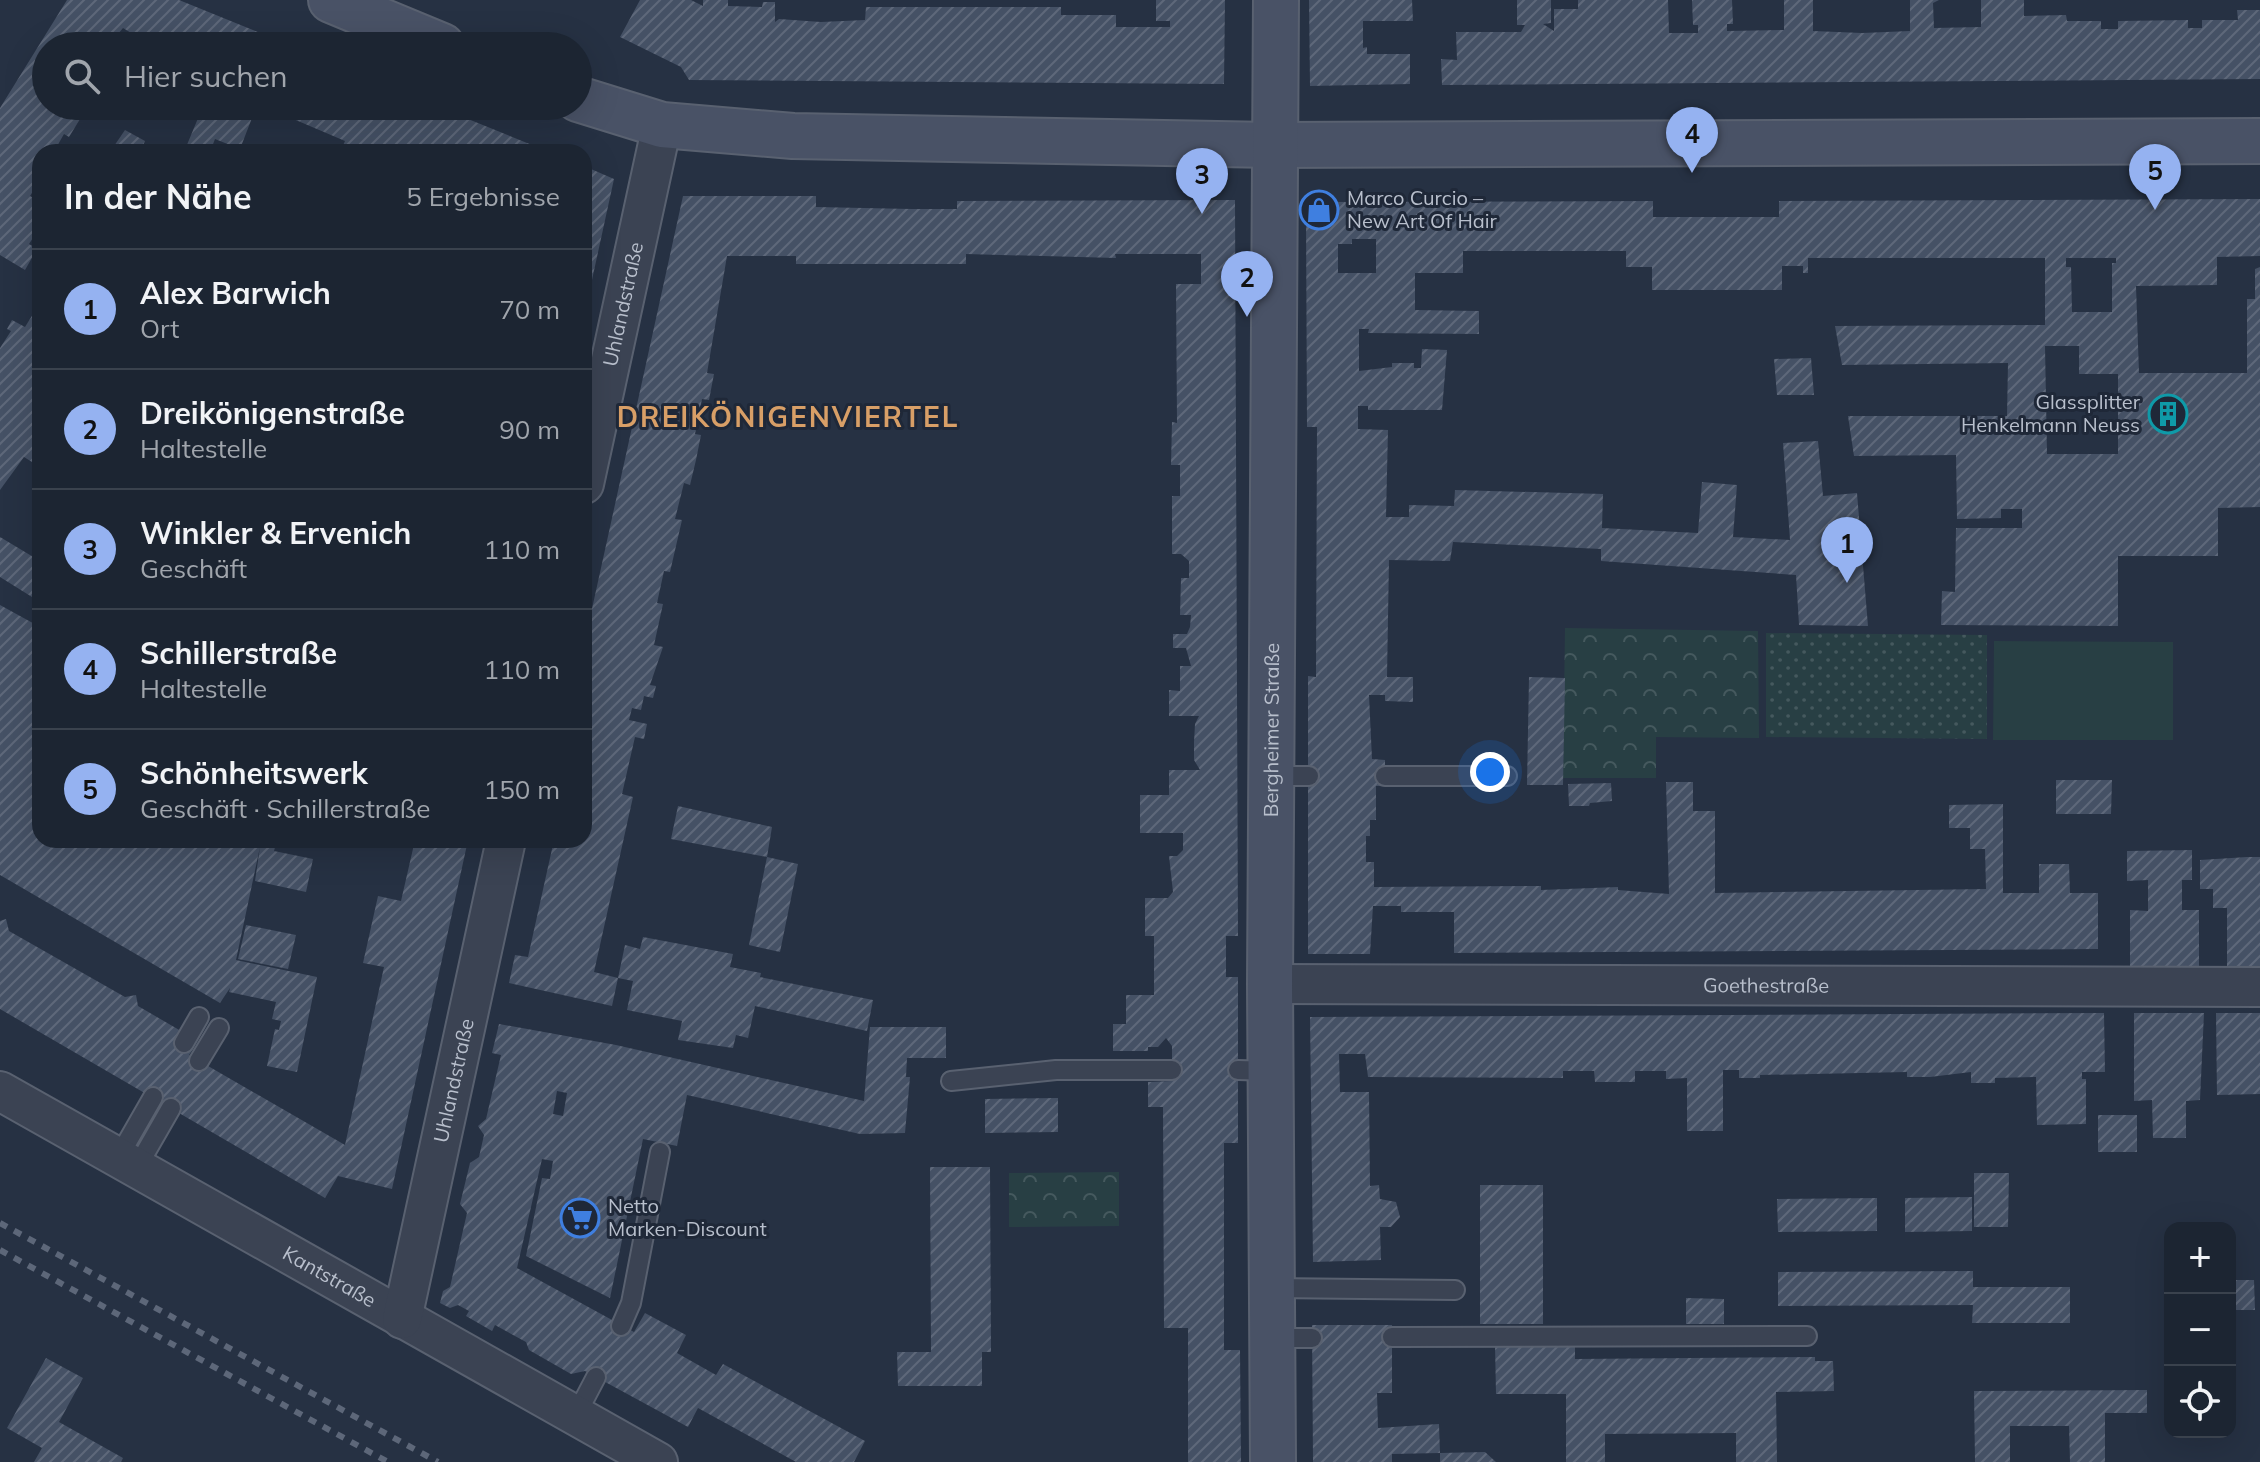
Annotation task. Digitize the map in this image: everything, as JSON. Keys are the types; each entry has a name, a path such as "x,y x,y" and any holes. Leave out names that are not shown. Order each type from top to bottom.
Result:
{"street":[{"path":"331,0 408,32"},
{"name":"Bergheimer Straße","path":"1273,1462 1292,1338 1272,1288 1254,1070 1270,984 1290,776 1273,145 1276,0"},
{"path":"592,103 662,125 793,136 1273,145 2260,141"},
{"name":"Uhlandstraße","path":"592,447 662,125"},
{"name":"Uhlandstraße","path":"402,1319 504,848"},
{"name":"Goethestraße","path":"1270,984 2260,987"},
{"name":"Kantstraße","path":"0,1091 658,1462"}],"lane":[{"path":"1385,776 1507,776"},
{"path":"184,1043 199,1017"},
{"path":"199,1061 219,1028"},
{"path":"951,1081 1056,1070 1172,1070"},
{"path":"127,1163 153,1097"},
{"path":"127,1163 171,1108"},
{"path":"621,1326 631,1303 660,1152"},
{"path":"1272,1288 1455,1290"},
{"path":"1392,1337 1807,1336"},
{"path":"575,1417 596,1377"}],"green space":[{"path":"1565,628 1758,631 1759,738 1656,737 1656,778 1563,778"},
{"path":"1766,633 1987,635 1987,739 1766,737"},
{"path":"1994,641 2173,642 2173,740 1993,740"},
{"path":"1119,1172 1119,1226 1009,1227 1009,1173"}],"building":[{"path":"67,0 179,0 258,32 130,32 123,28 120,32 47,32"},
{"path":"640,0 691,0 703,6 703,0 728,0 728,6 762,7 763,2 775,2 775,22 779,19 821,22 865,20 866,7 1061,7 1061,15 1116,15 1116,27 1170,27 1170,21 1156,21 1156,0 1225,0 1224,84 689,80 681,67 620,37"},
{"path":"1309,0 1412,0 1413,21 1363,21 1363,48 1367,47 1367,54 1410,54 1410,84 1310,86"},
{"path":"1517,0 1551,0 1551,23 1543,24 1554,31 1554,9 1578,9 1578,0 1668,0 1669,33 1698,33 1698,25 1693,25 1692,0 1732,0 1733,24 1727,24 1727,31 1784,30 1784,0 1813,0 1813,31 1862,33 1910,31 1910,0 1939,0 1933,3 1934,28 1981,27 1981,0 2024,0 2024,16 2066,15 2067,21 2101,21 2101,29 2118,29 2118,21 2188,20 2188,28 2202,28 2202,20 2238,20 2237,10 2260,10 2260,79 1442,85 1441,59 1457,60 1456,32 1521,32 1525,25 1517,25"},
{"path":"32,56 32,120 79,120 69,137 64,134 58,144 32,144 32,239 29,244 32,246 32,258 25,270 0,255 0,108"},
{"path":"197,120 251,120 242,144 228,144 215,139 213,144 187,144"},
{"path":"296,120 470,120 529,144 344,144 345,141"},
{"path":"125,130 145,141 144,144 115,144"},
{"path":"592,169 614,179 592,280"},
{"path":"683,196 816,196 816,207 912,209 957,209 957,201 1235,200 1238,936 1226,936 1226,977 1238,977 1238,1143 1224,1143 1224,1350 1240,1350 1241,1462 1188,1462 1188,1328 1164,1328 1163,1107 1148,1107 1148,1082 1172,1081 1172,1046 1166,1038 1158,1047 1148,1047 1148,1051 1113,1051 1113,1024 1126,1024 1126,995 1154,995 1154,936 1145,936 1145,898 1168,898 1173,892 1169,856 1177,856 1183,850 1183,833 1140,833 1140,795 1169,795 1169,770 1200,770 1194,760 1195,724 1199,716 1169,716 1169,690 1180,691 1180,666 1191,666 1186,648 1173,648 1173,634 1187,634 1191,615 1180,615 1181,578 1189,578 1189,561 1181,554 1172,554 1172,496 1180,496 1180,465 1171,465 1172,422 1177,423 1176,284 1201,284 1201,254 1115,254 1116,258 966,254 966,264 796,264 796,256 727,256 707,373 714,374 709,400 702,399 695,434 701,435 696,460 690,485 684,483 675,519 682,520 670,572 664,571 657,603 663,604 654,645 663,647 650,685 656,686 653,698 644,696 641,710 632,708 629,720 647,724 644,739 635,737 622,794 633,797 594,972 618,978 612,1006 509,983 515,955 528,957 552,848 592,848 592,609"},
{"path":"2260,199 2260,256 2217,257 2217,285 2136,286 2139,373 2247,373 2247,299 2255,299 2255,269 2260,267 2260,507 2218,508 2218,556 2118,556 2118,626 1941,625 1942,591 1955,592 1956,528 2022,528 2022,509 2001,509 2001,518 1957,519 1956,455 1854,456 1848,416 2007,416 2008,363 1842,365 1835,326 2045,325 2045,258 1808,258 1808,273 1803,273 1803,266 1782,266 1782,290 1652,290 1652,267 1626,267 1626,251 1463,251 1463,273 1415,273 1415,310 1479,311 1479,334 1368,333 1369,329 1359,329 1359,371 1392,367 1392,363 1414,363 1414,368 1421,368 1422,349 1447,350 1442,410 1368,410 1368,406 1358,406 1358,429 1388,430 1386,517 1409,517 1409,505 1454,506 1455,490 1603,494 1602,528 1698,533 1702,482 1737,485 1733,537 1790,540 1783,443 1818,441 1823,496 1857,493 1868,626 1799,625 1796,575 1601,561 1601,549 1453,542 1450,561 1389,560 1387,677 1413,677 1413,702 1385,701 1385,695 1369,695 1372,759 1385,760 1385,786 1376,786 1376,820 1370,820 1370,836 1366,836 1366,862 1374,862 1374,887 1541,886 1541,890 1618,887 1618,890 1669,894 1666,782 1693,782 1693,811 1715,811 1715,893 1986,889 1985,849 1970,849 1970,828 1949,828 1949,805 2003,804 2003,893 2039,893 2039,864 2069,864 2070,893 2098,893 2098,949 1454,953 1454,912 1401,912 1401,906 1373,906 1370,954 1308,954 1308,676 1316,677 1317,427 1307,427 1306,215 1319,202 1653,201 1653,217 1779,217 1779,201","holes":["1352,239 1376,239 1376,273 1338,273 1338,244 1352,244","2066,258 2116,258 2116,263 2112,263 2112,312 2072,312 2071,267 2066,267","2045,346 2079,346 2079,374 2118,374 2118,454 2047,454"]},
{"path":"32,316 32,462 24,457 0,490 0,348 11,331 7,329 12,320 25,327"},
{"path":"1811,358 1814,395 1777,395 1774,359"},
{"path":"0,537 32,556 32,597 0,577"},
{"path":"0,605 32,623 32,848 260,848 236,960 317,977 297,1072 267,1066 275,1029 279,1030 281,1021 272,1019 276,1002 229,992 230,988 220,1003 0,875"},
{"path":"1529,677 1565,678 1563,785 1527,785"},
{"path":"2056,780 2112,780 2111,814 2056,814"},
{"path":"1611,783 1612,801 1569,806 1568,784"},
{"path":"678,806 772,827 767,857 671,839"},
{"path":"260,848 275,848 274,851 313,859 306,892 255,881"},
{"path":"413,848 466,848 392,1189 338,1176 325,1198 0,1009 0,921 6,919 9,931 125,997 136,995 138,1006 181,1031 177,1039 193,1049 189,1055 345,1145 384,967 363,963 378,896 401,901"},
{"path":"2192,850 2192,880 2182,880 2182,910 2199,910 2199,967 2130,968 2130,910 2148,911 2148,880 2127,881 2127,851"},
{"path":"767,857 798,864 780,952 749,945"},
{"path":"2260,857 2260,967 2227,967 2227,908 2213,908 2213,889 2200,889 2200,860"},
{"path":"246,925 296,935 288,969 238,959"},
{"path":"643,937 733,954 730,967 761,973 760,977 873,1000 867,1031 755,1006 748,1038 736,1035 733,1048 678,1040 682,1021 627,1010 633,981 618,978 625,945 640,949"},
{"path":"2104,1013 2105,1072 2082,1072 2082,1079 2086,1079 2086,1124 2037,1125 2036,1077 1995,1078 1995,1083 1971,1083 1971,1072 1930,1077 1907,1077 1907,1072 1739,1078 1739,1070 1723,1070 1723,1131 1687,1131 1687,1078 1666,1079 1666,1071 1635,1071 1635,1082 1595,1082 1594,1071 1563,1071 1563,1078 1368,1077 1365,1054 1339,1054 1340,1092 1369,1092 1370,1186 1379,1185 1380,1199 1396,1202 1400,1217 1391,1227 1380,1227 1381,1260 1313,1262 1310,1017"},
{"path":"2134,1013 2204,1013 2200,1100 2186,1101 2186,1138 2153,1138 2152,1100 2134,1101"},
{"path":"2216,1013 2260,1013 2260,1094 2217,1095"},
{"path":"499,1024 616,1045 864,1101 870,1027 946,1027 946,1058 907,1058 906,1077 910,1077 905,1133 860,1134 687,1095 677,1146 643,1139 610,1298 526,1256 542,1178 550,1179 553,1161 542,1159 517,1268 634,1332 645,1313 686,1335 677,1353 716,1375 723,1364 865,1441 854,1462 796,1462 698,1408 688,1427 585,1371 571,1374 529,1350 526,1342 495,1325 492,1331 466,1316 469,1311 458,1305 450,1308 440,1303 443,1291 450,1287 467,1213 460,1204 470,1163 479,1157 484,1135 478,1126 486,1119 501,1055 492,1053","holes":["557,1091 567,1093 563,1116 553,1114"]},
{"path":"1058,1098 1058,1132 985,1133 985,1099"},
{"path":"2098,1115 2137,1115 2137,1152 2098,1152"},
{"path":"930,1167 990,1167 991,1352 982,1352 982,1386 898,1386 897,1352 931,1352"},
{"path":"1974,1173 2009,1173 2008,1227 1974,1227"},
{"path":"1480,1185 1543,1185 1543,1324 1480,1324"},
{"path":"1972,1197 1972,1231 1905,1232 1905,1198"},
{"path":"1877,1198 1877,1231 1778,1232 1777,1199"},
{"path":"1973,1271 1973,1287 2070,1287 2070,1323 1972,1323 1973,1305 1778,1306 1778,1272"},
{"path":"2236,1280 2254,1280 2255,1310 2236,1310"},
{"path":"1686,1298 1724,1299 1724,1324 1686,1324"},
{"path":"1312,1325 1392,1325 1392,1393 1377,1393 1378,1428 1439,1424 1440,1453 1392,1454 1392,1462 1313,1462"},
{"path":"1575,1344 1575,1359 1815,1357 1815,1361 1833,1361 1834,1391 1776,1392 1777,1462 1736,1462 1736,1433 1605,1434 1605,1462 1566,1462 1566,1394 1496,1394 1495,1345"},
{"path":"46,1358 83,1378 59,1422 123,1458 121,1462 34,1462 42,1448 7,1428"},
{"path":"2147,1390 2147,1413 2105,1413 2105,1462 2070,1462 2069,1426 2010,1426 2010,1462 1975,1462 1974,1391"},
{"path":"1485,1452 1496,1462 1440,1462 1440,1453"}],"railway":[{"path":"0,1223 438,1462"},
{"path":"0,1250 388,1462"}],"place":[{"name":"Schillerstraße","path":"1692,173"},
{"name":"Marco Curcio – New Art Of Hair","path":"1319,210"},
{"name":"Schönheitswerk","path":"2155,210"},
{"name":"Winkler & Ervenich","path":"1202,214"},
{"name":"Dreikönigenstraße","path":"1247,317"},
{"name":"Glassplitter Henkelmann Neuss","path":"2168,414"},
{"name":"Alex Barwich","path":"1847,583"},
{"name":"Netto Marken-Discount","path":"580,1218"}],"district":[{"name":"DREIKÖNIGENVIERTEL","path":"788,417"}]}
